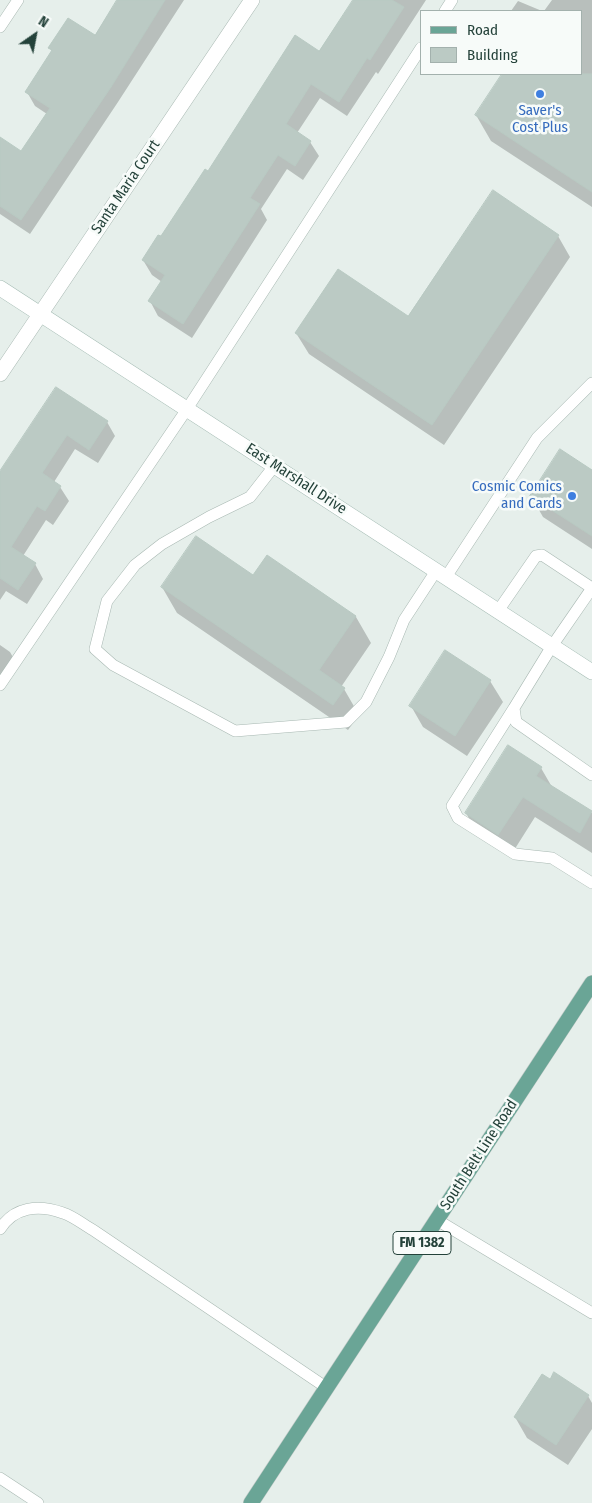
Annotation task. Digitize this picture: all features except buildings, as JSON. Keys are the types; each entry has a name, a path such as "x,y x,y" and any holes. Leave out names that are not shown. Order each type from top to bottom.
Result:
{"main road":[{"name":"Santa Maria Court","path":"0,374 252,0"},
{"name":"East Marshall Drive","path":"0,288 592,672"},
{"name":"South Belt Line Road","path":"251,1503 592,983"}],"lane":[{"path":"0,27 18,0"},
{"path":"0,685 187,408 420,50"},
{"path":"275,465 250,496 162,544 135,565 107,601 95,649 113,665 235,731 346,722 366,702 389,657 404,620 441,574 537,438 592,383"},
{"path":"498,611 536,556 542,555 592,588 552,646 452,806 458,818 514,854 552,858 592,883"},
{"path":"514,708 516,722 592,774"},
{"path":"0,1229 5,1222 20,1210 41,1208 63,1213 93,1230 327,1388"},
{"path":"437,1220 592,1314"},
{"path":"0,1478 38,1503"}],"place":[{"name":"Saver's Cost Plus","path":"540,94"},
{"name":"Cosmic Comics and Cards","path":"572,496"}]}
